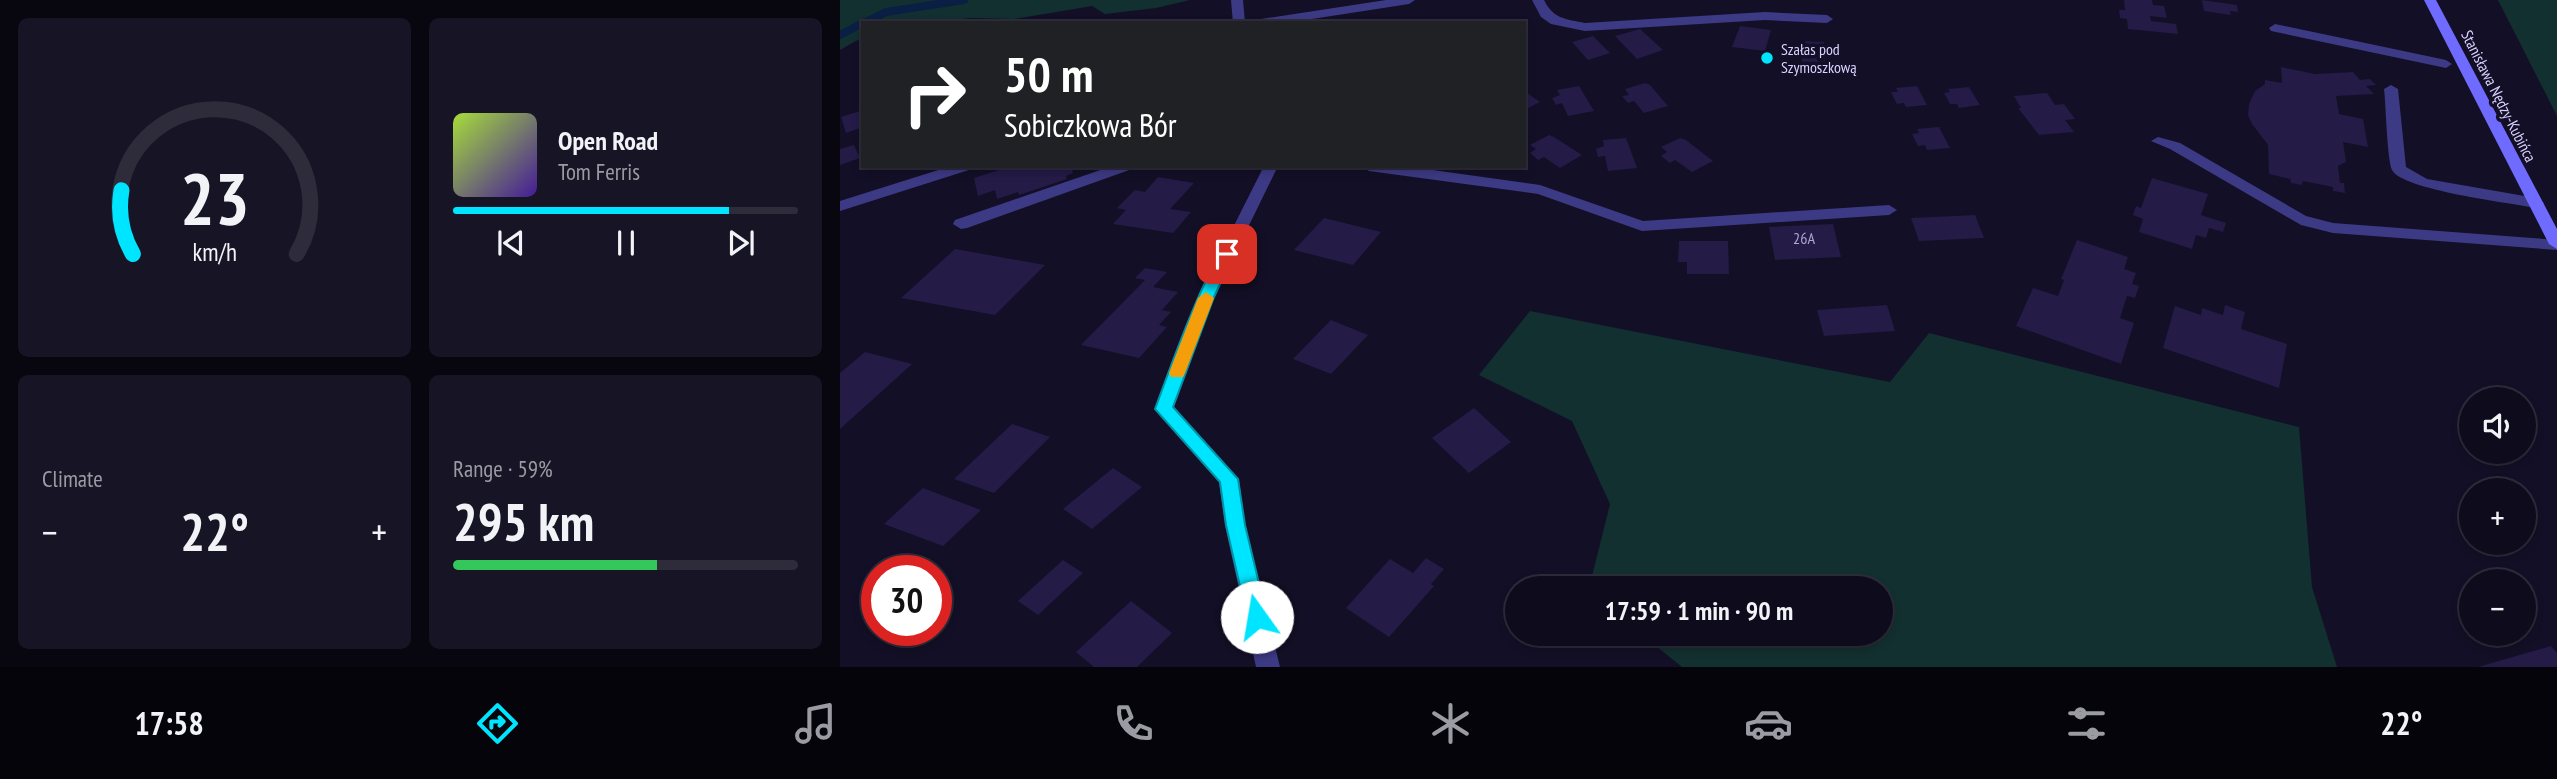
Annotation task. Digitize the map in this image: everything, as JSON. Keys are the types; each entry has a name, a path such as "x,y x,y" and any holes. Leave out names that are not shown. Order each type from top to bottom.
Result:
{"street":[{"path":"1237,0 1240,21"},
{"path":"1274,21 1409,0"},
{"path":"1538,0 1545,14 1555,22 1585,27 1765,16 1826,19"},
{"name":"Stanisława Nędzy-Kubińca","path":"2430,0 2557,245"},
{"path":"2274,28 2446,64"},
{"path":"2390,89 2399,169 2407,176 2424,183 2536,204"},
{"path":"2158,141 2175,146 2301,220 2333,228 2557,245"},
{"path":"840,206 961,168"},
{"path":"961,224 1122,168"},
{"path":"1268,667 1235,525 1228,479 1164,409 1206,297 1270,168"},
{"path":"1382,168 1540,190 1642,226 1889,210"}],"green space":[{"path":"840,0 1190,0 1156,8 1105,14 1092,6 1014,19 861,21 861,38 840,50"},
{"path":"2498,0 2557,0 2557,116"},
{"path":"1530,311 1890,382 1929,333 2299,427 2312,587 2337,667 1682,667 1656,646 1893,646 1893,576 1592,576 1610,504 1572,421 1479,375"}],"building":[{"path":"2124,0 2152,0 2153,5 2164,6 2167,18 2150,16 2151,21 2176,24 2178,34 2128,29 2127,19 2120,18 2119,10 2125,10"},
{"path":"2202,0 2237,5 2238,12 2230,11 2231,15 2204,11"},
{"path":"1740,26 1771,30 1765,51 1732,47"},
{"path":"1640,29 1663,50 1637,59 1615,36"},
{"path":"1593,36 1610,53 1588,60 1572,42"},
{"path":"1801,41 1824,42 1825,66 1802,65"},
{"path":"2281,67 2315,74 2353,72 2360,80 2370,79 2376,85 2366,86 2374,94 2336,96 2339,114 2363,119 2368,147 2343,142 2346,162 2338,166 2340,183 2344,183 2345,193 2333,191 2333,187 2303,181 2302,185 2291,183 2290,179 2269,174 2268,145 2252,124 2248,115 2249,104 2255,91 2265,84 2265,80 2282,83"},
{"path":"1645,83 1650,85 1668,106 1644,113 1634,101 1628,103 1622,96 1629,95 1625,89"},
{"path":"1579,86 1594,111 1568,116 1562,103 1556,105 1552,98 1560,95 1557,90"},
{"path":"1917,86 1927,105 1906,107 1904,103 1897,104 1891,92 1898,92 1896,88"},
{"path":"1969,87 1980,105 1959,108 1957,104 1950,104 1944,93 1950,92 1948,89"},
{"path":"1526,92 1540,102 1526,109"},
{"path":"2047,93 2055,105 2064,104 2075,119 2065,120 2074,132 2039,135 2018,108 2021,108 2014,96"},
{"path":"861,111 861,128 846,133 841,117"},
{"path":"1939,127 1950,148 1927,150 1925,145 1918,146 1912,134 1919,133 1917,129"},
{"path":"1549,135 1582,155 1560,168 1544,157 1538,160 1530,153 1536,149 1530,145"},
{"path":"1626,138 1637,168 1608,171 1605,156 1598,157 1596,149 1604,146 1603,140"},
{"path":"1680,138 1713,161 1692,172 1675,160 1670,163 1661,156 1667,152 1661,147"},
{"path":"854,145 860,158 840,165 840,149"},
{"path":"1005,168 1072,168 1073,173 1066,176 1067,179 1019,195 1018,192 997,199 995,190 978,196 974,178"},
{"path":"1158,177 1194,183 1170,209 1191,212 1173,233 1113,224 1126,210 1117,208 1135,190 1145,192"},
{"path":"2152,178 2208,194 2201,215 2226,223 2223,232 2209,228 2206,238 2196,235 2192,249 2139,232 2143,219 2133,215 2136,206 2141,208"},
{"path":"1975,215 1984,238 1919,241 1911,218"},
{"path":"1324,218 1381,232 1353,265 1294,250"},
{"path":"1833,224 1841,257 1775,260 1769,227"},
{"path":"2077,240 2128,257 2124,269 2136,273 2132,284 2139,286 2135,298 2127,296 2120,318 2134,323 2121,364 2016,326 2033,288 2058,296 2064,280 2061,279"},
{"path":"1679,241 1728,241 1729,274 1687,274 1687,262 1678,262"},
{"path":"955,249 1045,265 995,315 901,298"},
{"path":"1145,268 1167,272 1153,287 1178,292 1162,310 1171,312 1159,325 1167,327 1139,358 1081,345 1145,280 1135,278"},
{"path":"1887,305 1895,331 1824,336 1817,310"},
{"path":"2225,305 2245,312 2241,329 2287,344 2279,388 2163,348 2175,306 2201,315 2202,308 2223,315"},
{"path":"1331,320 1368,335 1331,374 1293,359"},
{"path":"865,352 912,364 840,429 840,373"},
{"path":"1474,408 1511,442 1469,473 1432,438"},
{"path":"1012,424 1050,437 994,493 954,479"},
{"path":"1113,468 1142,487 1092,529 1063,509"},
{"path":"923,488 981,510 943,546 884,524"},
{"path":"1426,558 1444,569 1431,584 1434,586 1389,637 1346,608 1390,559 1413,573"},
{"path":"1063,560 1083,573 1038,615 1018,601"},
{"path":"1131,601 1172,633 1137,667 1094,667 1076,652"},
{"path":"2551,646 2557,653 2557,667 2478,667"}],"waterway":[{"path":"868,21 886,12 964,0"},
{"path":"840,35 861,24"}],"slow traffic":[{"path":"1177,373 1206,298"}],"place":[{"name":"Szałas pod Szymoszkową","path":"1767,58"}],"route":[{"path":"1227,254 1206,297 1164,409 1228,479 1235,525 1257,617"}]}
